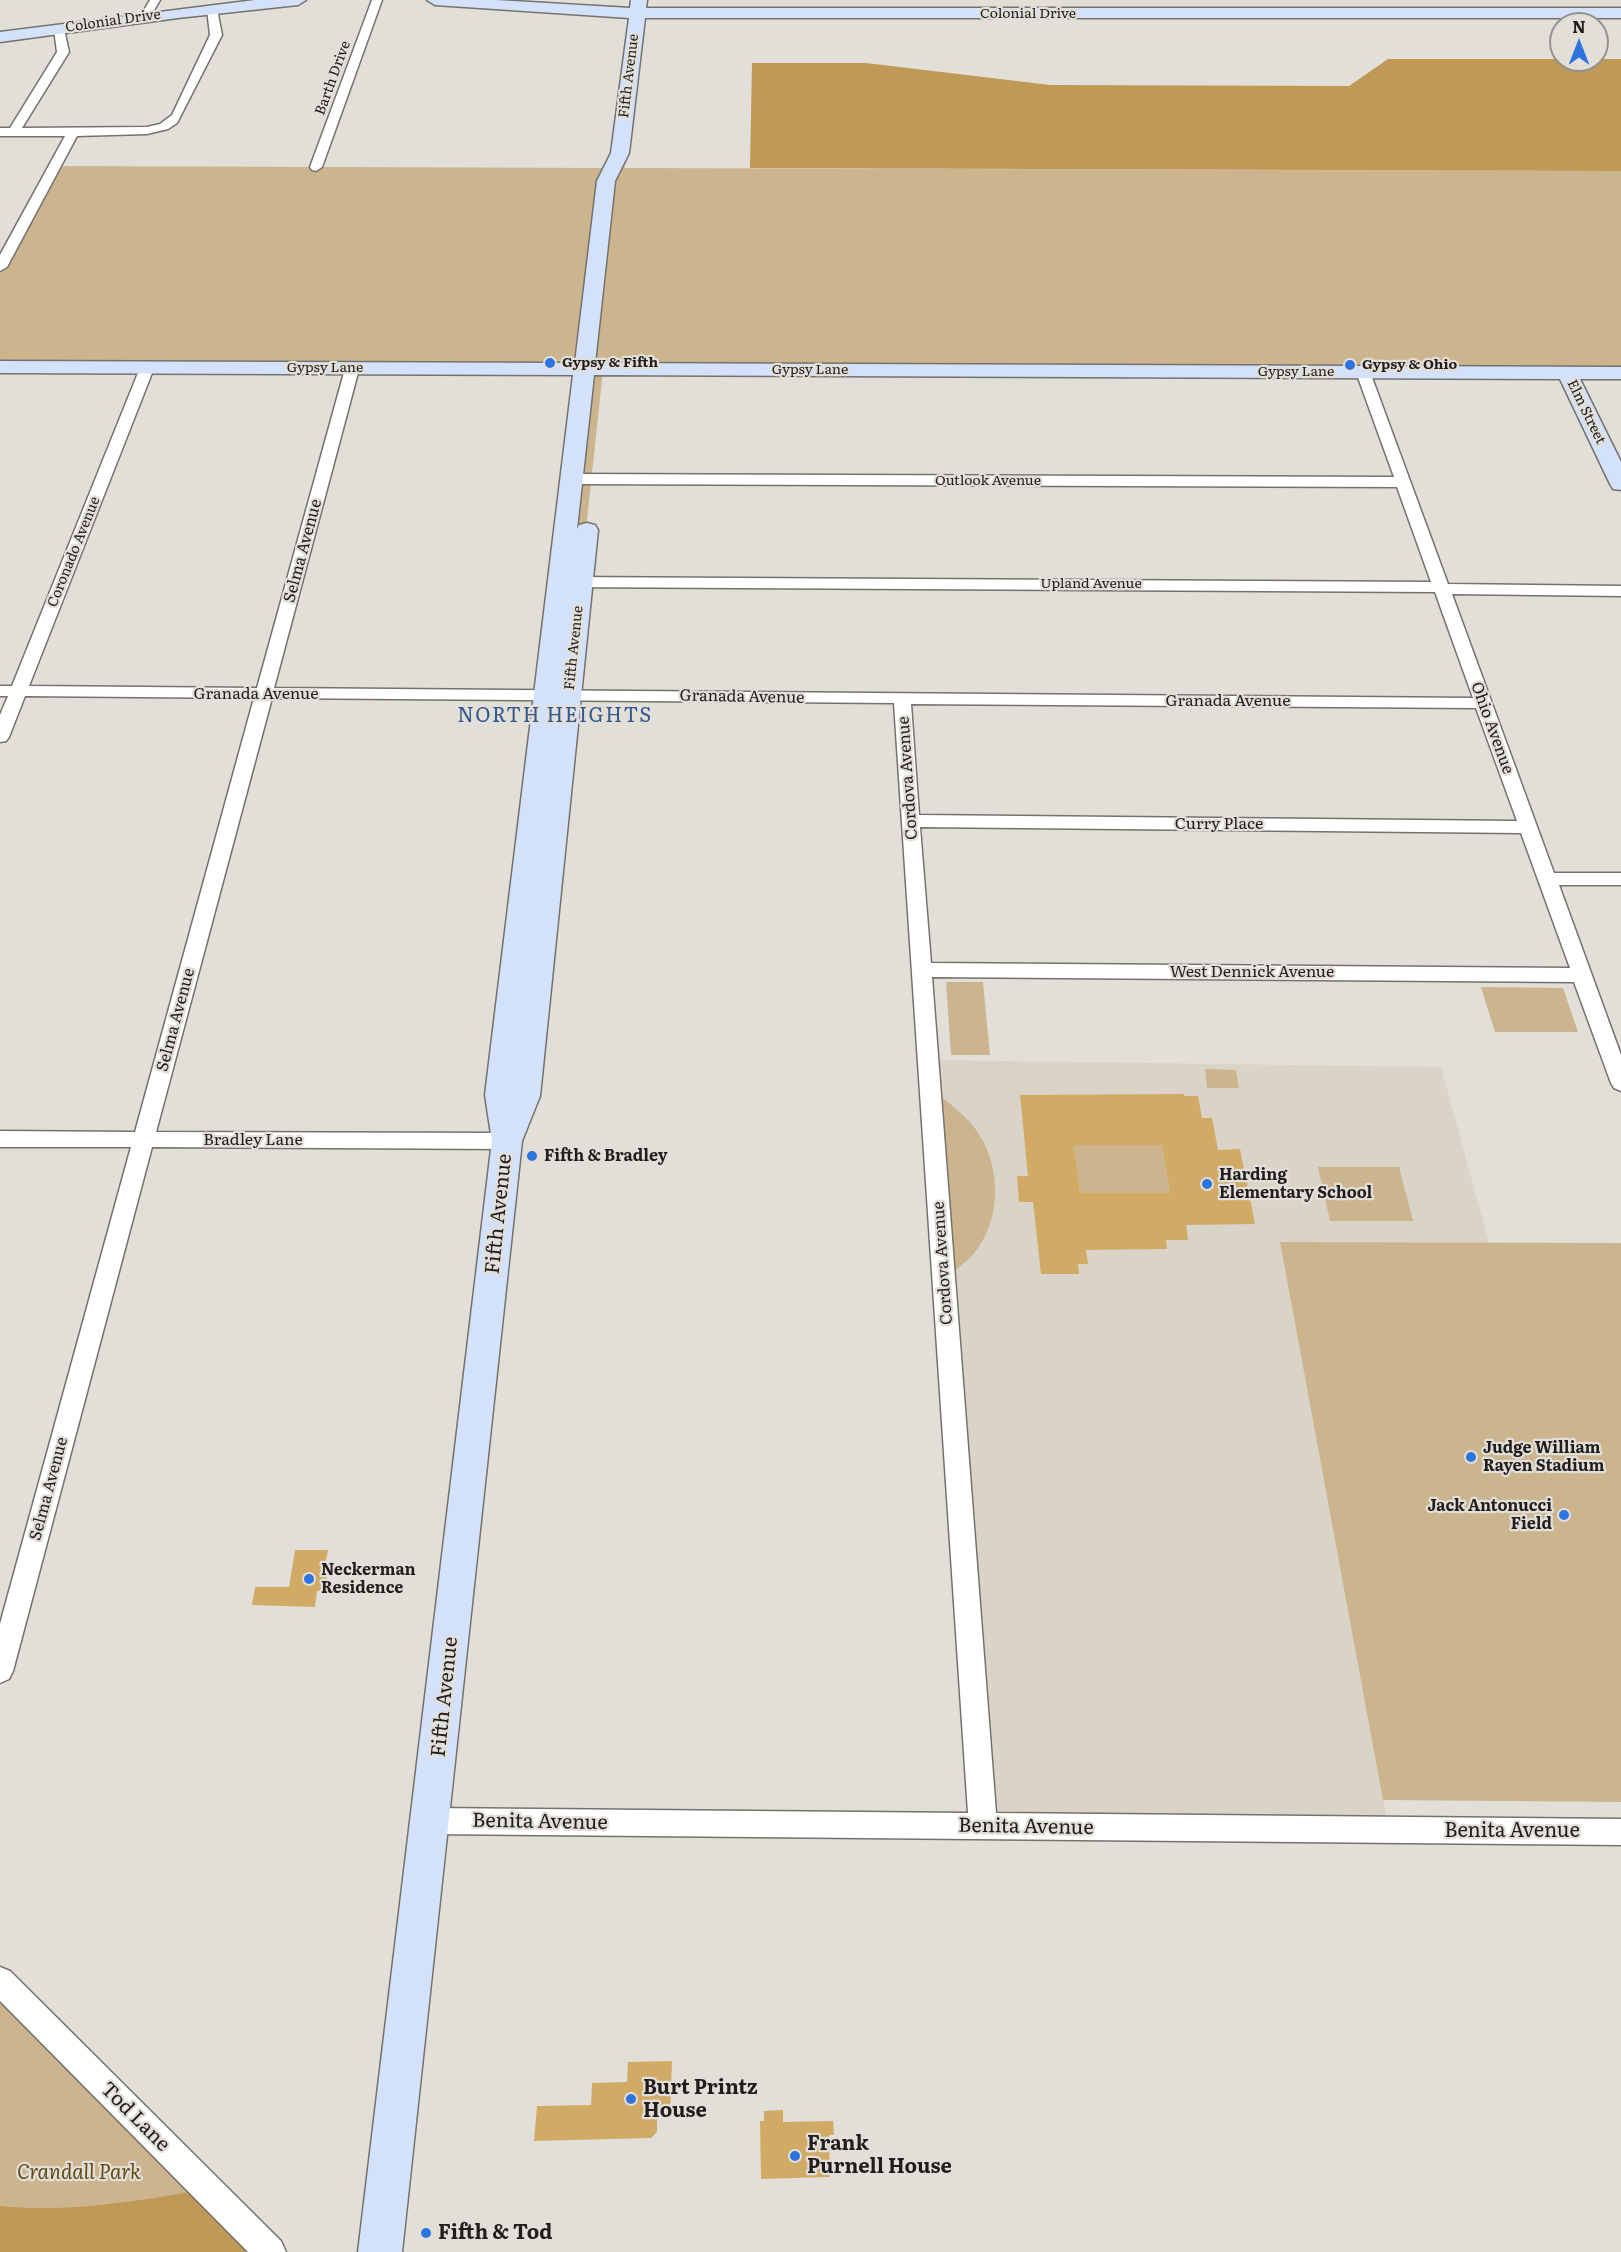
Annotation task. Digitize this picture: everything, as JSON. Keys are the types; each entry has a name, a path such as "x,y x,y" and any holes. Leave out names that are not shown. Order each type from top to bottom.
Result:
{"street":[{"path":"146,17 155,0"},
{"name":"Colonial Drive","path":"0,37 146,17 298,0"},
{"name":"Barth Drive","path":"316,167 378,0"},
{"name":"Colonial Drive","path":"435,0 586,13 638,7 1621,14"},
{"name":"Fifth Avenue","path":"380,2252 507,1141 525,1096 558,696 597,363 606,182 620,153 638,7"},
{"path":"0,132 146,131 163,127 174,120 216,35 212,9"},
{"path":"14,132 63,52 59,29"},
{"path":"0,267 73,132"},
{"name":"Fifth Avenue","path":"620,153 624,163 624,190"},
{"name":"Gypsy Lane","path":"0,367 351,369 597,363 1621,373"},
{"name":"Coronado Avenue","path":"0,736 147,368"},
{"name":"Selma Avenue","path":"0,1671 351,369"},
{"name":"Ohio Avenue","path":"1363,372 1621,1083"},
{"name":"Elm Street","path":"1567,373 1621,484"},
{"name":"Outlook Avenue","path":"583,479 1403,482"},
{"name":"Upland Avenue","path":"571,582 1408,586 1461,590 1621,591"},
{"name":"Granada Avenue","path":"0,692 1484,703"},
{"name":"Cordova Avenue","path":"902,699 983,1827"},
{"name":"Curry Place","path":"911,820 1528,827"},
{"path":"1547,879 1621,879"},
{"name":"West Dennick Avenue","path":"922,970 1582,975"},
{"name":"Bradley Lane","path":"0,1139 507,1141"},
{"name":"Benita Avenue","path":"431,1821 1621,1832"},
{"name":"Tod Lane","path":"0,1981 270,2252"}],"shaded area":[{"path":"1388,59 1549,59 1549,72 1609,72 1609,59 1621,59 1621,171 750,168 752,63 866,63 1050,85 1349,86"},
{"path":"928,1060 1441,1067 1489,1243 1280,1242 1389,1830 983,1827"},
{"path":"207,2189 269,2252 0,2252 0,2206 78,2207"}],"green space":[{"path":"620,153 625,168 1621,171 1621,373 603,370 567,708 583,370 0,367 0,267 55,166 611,168"},
{"path":"946,982 983,982 990,1055 951,1055"},
{"path":"1481,987 1563,988 1578,1032 1495,1032"},
{"path":"1205,1069 1236,1070 1239,1088 1207,1088"},
{"path":"930,1088 960,1112 978,1133 989,1154 995,1181 994,1209 985,1236 971,1257 944,1280"},
{"path":"1074,1145 1162,1145 1170,1193 1080,1193"},
{"path":"1318,1167 1399,1167 1413,1221 1330,1221"},
{"name":"Judge William Rayen Stadium","path":"1280,1242 1621,1243 1621,1802 1383,1800"},
{"name":"Crandall Park","path":"0,1981 270,2252 0,2252"}],"building":[{"name":"Harding Elementary School","path":"1184,1094 1184,1096 1198,1096 1202,1118 1212,1118 1218,1150 1240,1149 1255,1224 1186,1225 1188,1240 1166,1240 1167,1249 1086,1250 1088,1264 1078,1264 1079,1274 1041,1274 1033,1202 1019,1202 1017,1176 1028,1176 1020,1095","holes":["1074,1145 1162,1145 1170,1193 1080,1193"]},
{"name":"Neckerman Residence","path":"295,1550 328,1550 324,1571 328,1571 325,1590 317,1591 315,1607 252,1605 255,1587 289,1587"},
{"name":"Burt Printz House","path":"672,2061 670,2112 657,2112 657,2132 651,2138 534,2141 537,2106 591,2105 592,2083 627,2082 628,2062"},
{"name":"Frank Purnell House","path":"783,2110 783,2122 833,2121 834,2135 829,2135 830,2177 761,2179 760,2121 764,2121 764,2111"}],"place":[{"name":"Gypsy & Fifth","path":"550,363"},
{"name":"Gypsy & Ohio","path":"1350,365"},
{"name":"Fifth & Bradley","path":"532,1156"},
{"name":"Harding Elementary School","path":"1207,1184"},
{"name":"Judge William Rayen Stadium","path":"1471,1457"},
{"name":"Jack Antonucci Field","path":"1564,1515"},
{"name":"Neckerman Residence","path":"309,1579"},
{"name":"Burt Printz House","path":"631,2099"},
{"name":"Frank Purnell House","path":"795,2156"},
{"name":"Fifth & Tod","path":"426,2233"}],"district":[{"name":"NORTH HEIGHTS","path":"555,716"}]}
